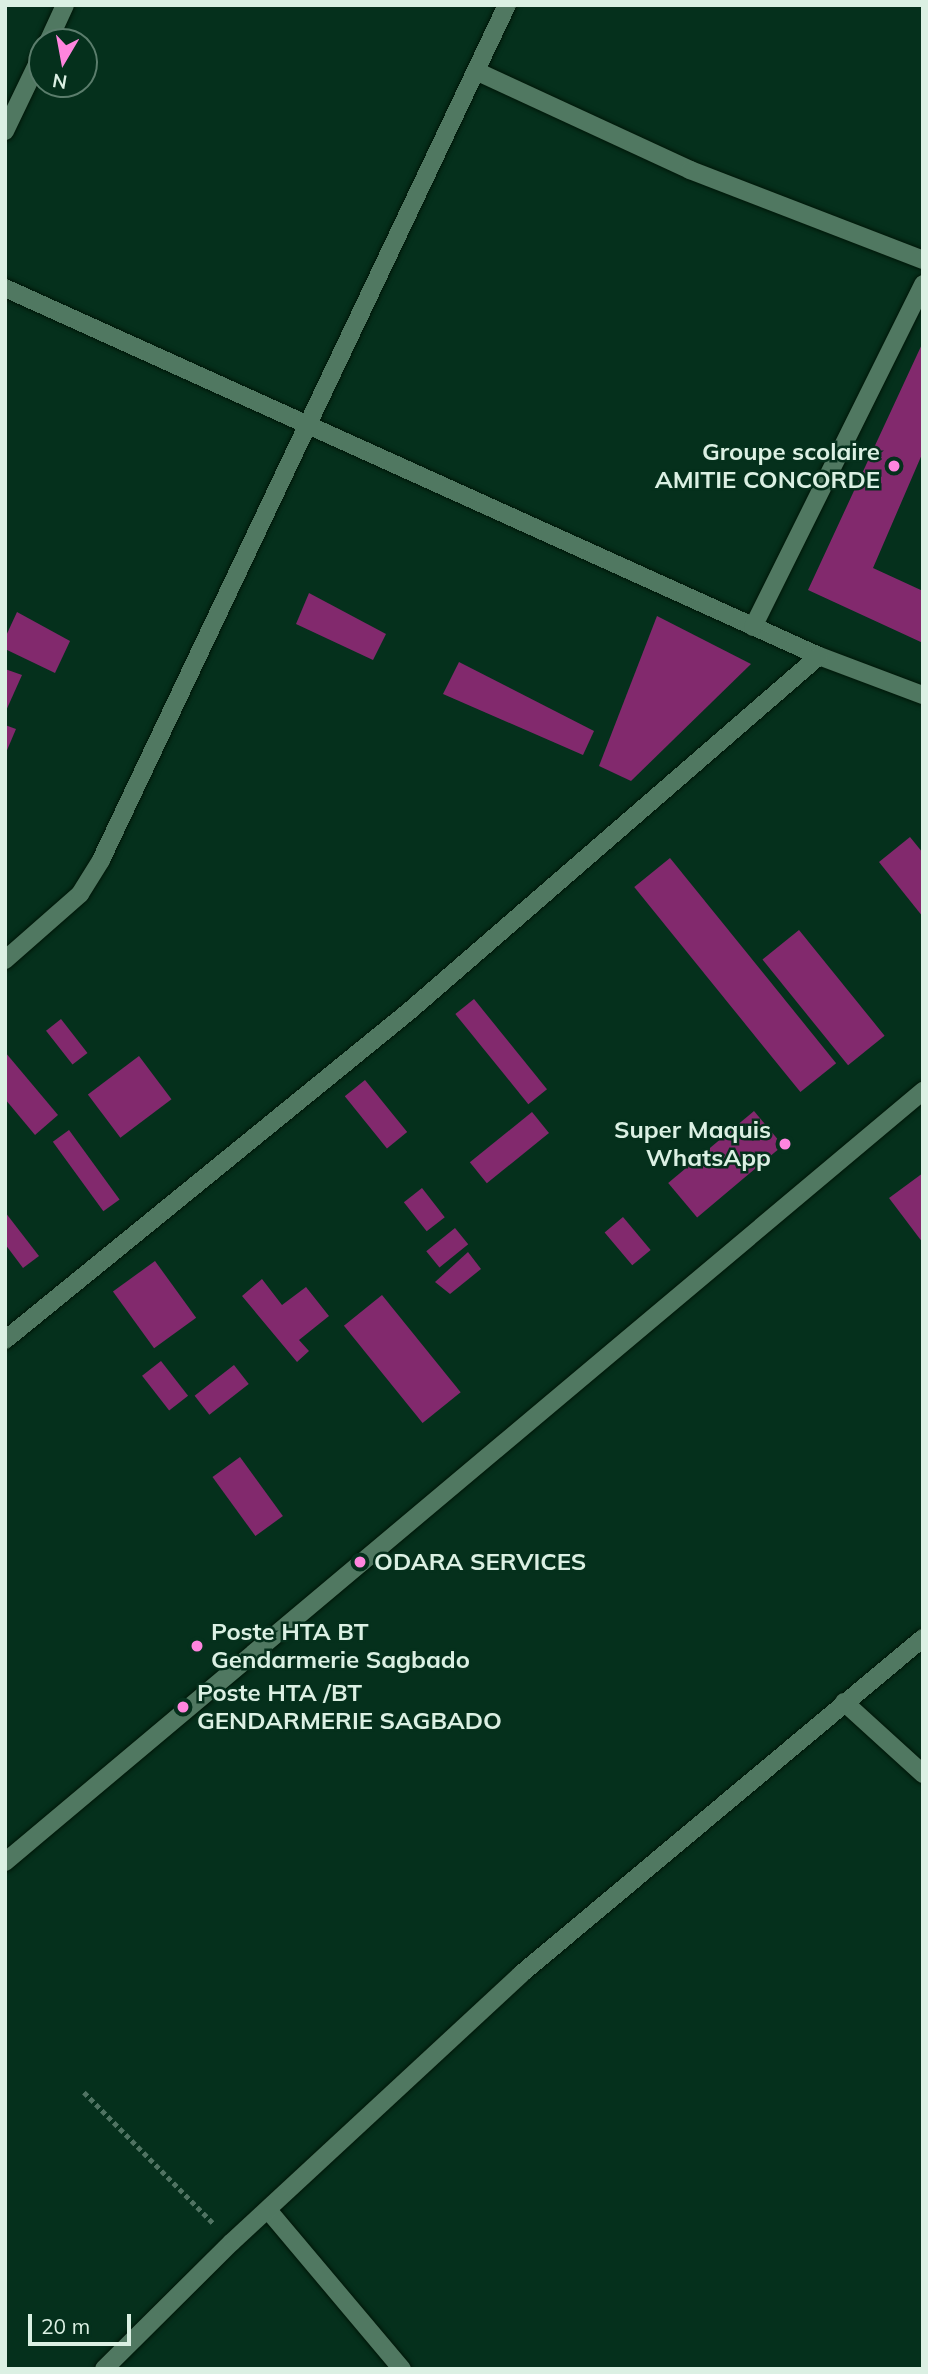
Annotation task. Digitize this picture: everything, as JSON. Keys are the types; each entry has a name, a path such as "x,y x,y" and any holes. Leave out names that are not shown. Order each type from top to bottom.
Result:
{"street":[{"path":"54,28 65,5"},
{"path":"5,960 73,901 101,860 309,429 507,5"},
{"path":"476,71 690,170 923,260"},
{"path":"5,131 28,83"},
{"path":"753,627 923,284"},
{"path":"5,288 309,429 753,627 819,656 923,695"},
{"path":"5,1340 407,1013 819,656"},
{"path":"5,1862 923,1091"},
{"path":"104,2369 232,2242 522,1974 923,1638"},
{"path":"844,1702 923,1774"},
{"path":"268,2210 402,2369"}],"path":[{"path":"84,2092 232,2242"}],"building":[{"name":"Groupe scolaire AMITIE CONCORDE","path":"923,342 923,452 873,568 923,591 923,643 808,590"},
{"path":"309,593 386,634 373,660 296,624"},
{"path":"17,612 70,641 55,673 5,649 5,638"},
{"path":"657,616 751,664 631,781 599,766"},
{"path":"459,662 594,731 583,755 443,694"},
{"path":"5,669 22,675 5,713"},
{"path":"5,725 16,729 5,755"},
{"path":"910,837 923,853 923,917 879,862"},
{"path":"670,858 836,1063 800,1092 634,887"},
{"path":"799,930 885,1036 848,1065 762,960"},
{"path":"474,999 547,1089 528,1104 455,1014"},
{"path":"61,1019 87,1053 73,1065 46,1031"},
{"path":"5,1052 58,1115 35,1135 5,1099"},
{"path":"139,1056 171,1099 120,1138 88,1095"},
{"path":"365,1080 407,1132 387,1148 345,1096"},
{"path":"754,1111 783,1145 697,1217 668,1183"},
{"path":"532,1112 549,1133 487,1183 470,1162"},
{"path":"69,1130 120,1200 103,1211 53,1142"},
{"path":"923,1173 923,1243 889,1198"},
{"path":"422,1188 445,1217 427,1231 404,1202"},
{"path":"5,1212 39,1256 23,1268 5,1244"},
{"path":"623,1217 651,1250 632,1265 605,1232"},
{"path":"455,1228 468,1244 439,1268 426,1251"},
{"path":"468,1252 481,1269 450,1294 435,1282"},
{"path":"155,1261 196,1318 154,1348 113,1292"},
{"path":"262,1279 282,1305 306,1287 329,1316 299,1340 309,1351 297,1362 242,1296"},
{"path":"382,1295 461,1392 423,1423 344,1326"},
{"path":"161,1361 188,1396 169,1410 142,1376"},
{"path":"234,1365 249,1384 209,1415 195,1396"},
{"path":"240,1457 283,1516 255,1536 212,1477"}],"place":[{"name":"Groupe scolaire AMITIE CONCORDE","path":"894,466"},
{"name":"Super Maquis WhatsApp","path":"785,1144"},
{"name":"ODARA SERVICES","path":"360,1562"},
{"name":"Poste HTA BT Gendarmerie Sagbado","path":"197,1646"},
{"name":"Poste HTA /BT GENDARMERIE SAGBADO","path":"183,1707"}]}
